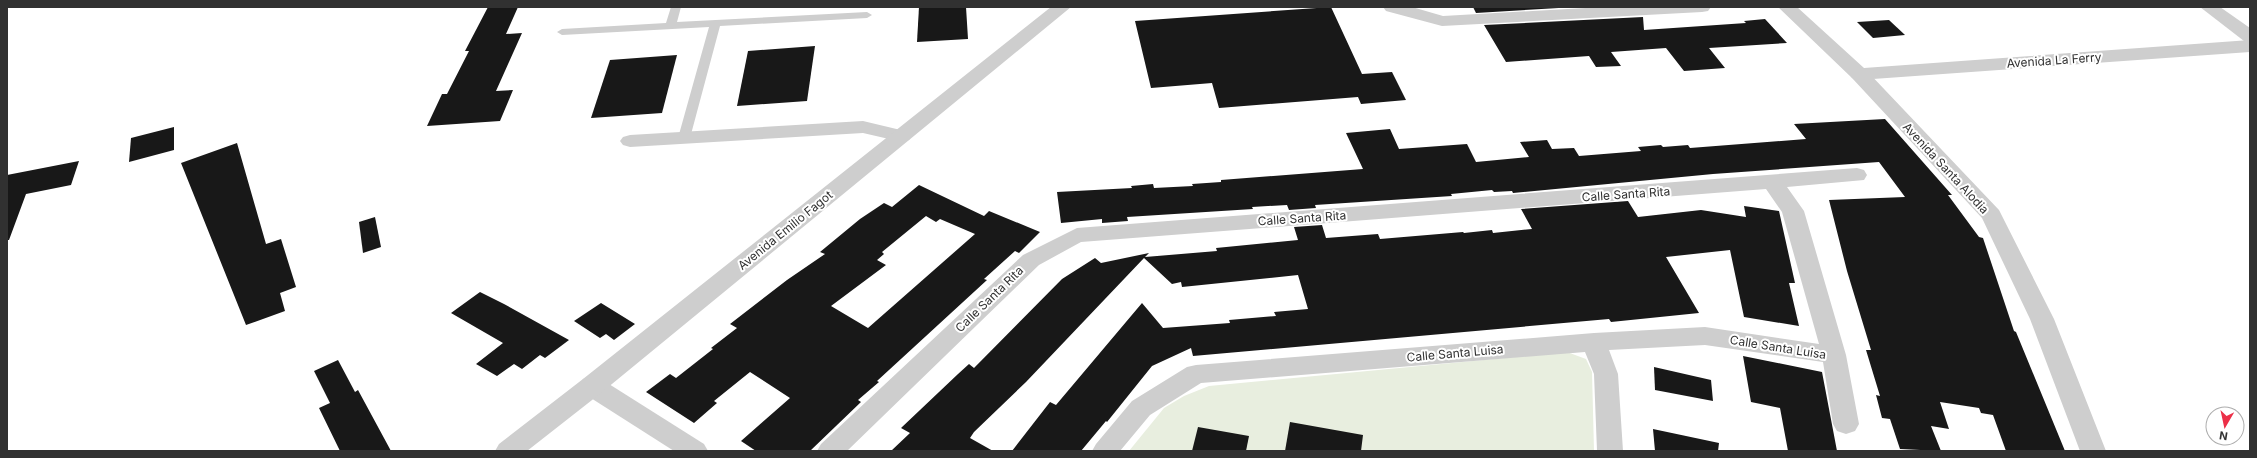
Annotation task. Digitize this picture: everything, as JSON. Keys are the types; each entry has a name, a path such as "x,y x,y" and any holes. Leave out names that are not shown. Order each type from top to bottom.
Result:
{"street":[{"name":"Avenida Emilio Fagot","path":"508,451 592,386 1062,7"},
{"path":"1392,7 1442,21 1702,7"},
{"name":"Avenida Santa Alodia","path":"1787,7 1859,74 1991,216 2042,319 2093,451"},
{"path":"2208,7 2250,36"},
{"name":"Avenida La Ferry","path":"1859,74 2250,46"},
{"path":"630,141 863,127 902,136"},
{"name":"Calle Santa Rita","path":"830,451 1031,260 1078,235 1773,183 1857,175"},
{"name":"Calle Santa Luisa","path":"1773,183 1793,211 1834,355 1846,424"},
{"name":"Calle Santa Luisa","path":"1105,451 1141,408 1196,374 1594,342 1705,336 1834,355"},
{"path":"1594,342 1606,374 1610,451"},
{"path":"592,386 695,451"}],"lane":[{"path":"670,27 676,7"},
{"path":"562,32 867,15"},
{"path":"684,138 715,24"}],"green space":[{"path":"1567,352 1586,359 1592,372 1594,451 1129,451 1164,408 1184,396 1209,386"}],"building":[{"path":"488,7 518,7 506,34 522,33 496,91 513,90 500,121 427,126 442,94 447,94 469,51 465,51"},
{"path":"919,7 966,7 968,39 917,42"},
{"path":"1331,7 1362,74 1392,72 1406,100 1361,104 1358,97 1219,108 1212,83 1151,88 1135,21"},
{"path":"1473,7 1576,7 1476,13"},
{"path":"1643,17 1644,30 1746,23 1744,21 1765,19 1787,43 1709,48 1725,68 1684,71 1666,48 1611,52 1621,66 1596,67 1589,56 1506,62 1484,25"},
{"path":"1889,20 1905,35 1873,38 1857,22"},
{"path":"815,46 807,101 737,106 748,51"},
{"path":"677,55 662,113 591,118 610,60"},
{"path":"1885,119 1952,195 1948,195 1979,237 1983,238 2014,331 2016,332 2065,451 2006,451 1993,415 1981,413 1979,408 1940,402 1949,429 1931,426 1941,451 1900,449 1890,419 1882,418 1876,395 1880,396 1866,350 1871,350 1847,271 1829,200 1905,197 1879,162 1713,174 1513,193 1512,191 1494,192 1492,190 1451,194 1452,196 1315,205 1316,208 1289,210 1287,205 1252,207 1253,209 1127,217 1128,221 1102,223 1102,219 1061,223 1057,192 1132,188 1131,186 1153,184 1154,188 1193,186 1192,184 1221,182 1221,180 1363,169 1346,133 1390,129 1399,149 1467,144 1476,162 1529,157 1520,142 1547,140 1552,149 1574,148 1579,156 1641,151 1638,147 1661,145 1663,147 1688,145 1690,148 1806,139 1794,124"},
{"path":"174,127 174,150 129,162 131,138"},
{"path":"237,143 266,244 281,239 296,287 280,293 285,311 246,325 181,163"},
{"path":"79,161 71,185 26,194 9,240 7,240 7,175"},
{"path":"919,185 984,216 989,211 1040,232 1019,253 1015,251 984,279 987,280 877,381 879,382 858,400 861,402 810,451 756,451 741,441 790,398 750,372 714,401 717,403 694,423 646,392 670,374 676,378 713,349 711,348 737,328 730,324 787,280 825,254 820,252 860,219 884,203 892,207","holes":["926,216 936,222 940,219 975,234 868,328 831,306 886,265 877,260 884,254 882,252"]},
{"path":"1628,201 1638,217 1701,210 1746,217 1744,206 1779,211 1795,283 1789,283 1799,326 1744,317 1730,250 1666,257 1699,313 1611,322 1609,319 1193,356 1191,348 1152,366 1107,422 1106,421 1081,451 1012,451 1050,402 1056,405 1142,303 1163,328 1230,323 1229,320 1276,316 1274,312 1308,309 1298,275 1182,287 1181,282 1172,284 1144,258 1026,382 974,432 970,438 993,451 891,451 910,433 901,428 958,374 969,364 974,368 1062,279 1095,258 1101,263 1149,253 1145,257 1217,251 1216,248 1298,240 1294,227 1322,225 1326,238 1378,234 1380,239 1492,230 1493,233 1532,229 1521,209"},
{"path":"375,217 381,247 363,253 359,222"},
{"path":"480,292 569,340 545,358 540,355 522,369 514,364 497,376 476,364 503,343 451,313"},
{"path":"601,303 635,324 614,340 606,334 600,338 574,321"},
{"path":"1743,356 1822,372 1837,451 1788,451 1780,408 1751,402"},
{"path":"338,360 355,392 358,390 391,451 340,451 319,408 330,403 314,371"},
{"path":"1654,367 1711,380 1713,401 1655,390"},
{"path":"1290,422 1363,435 1361,451 1285,451"},
{"path":"1198,427 1249,436 1246,451 1192,451"},
{"path":"1653,429 1719,443 1718,451 1655,451"}]}
